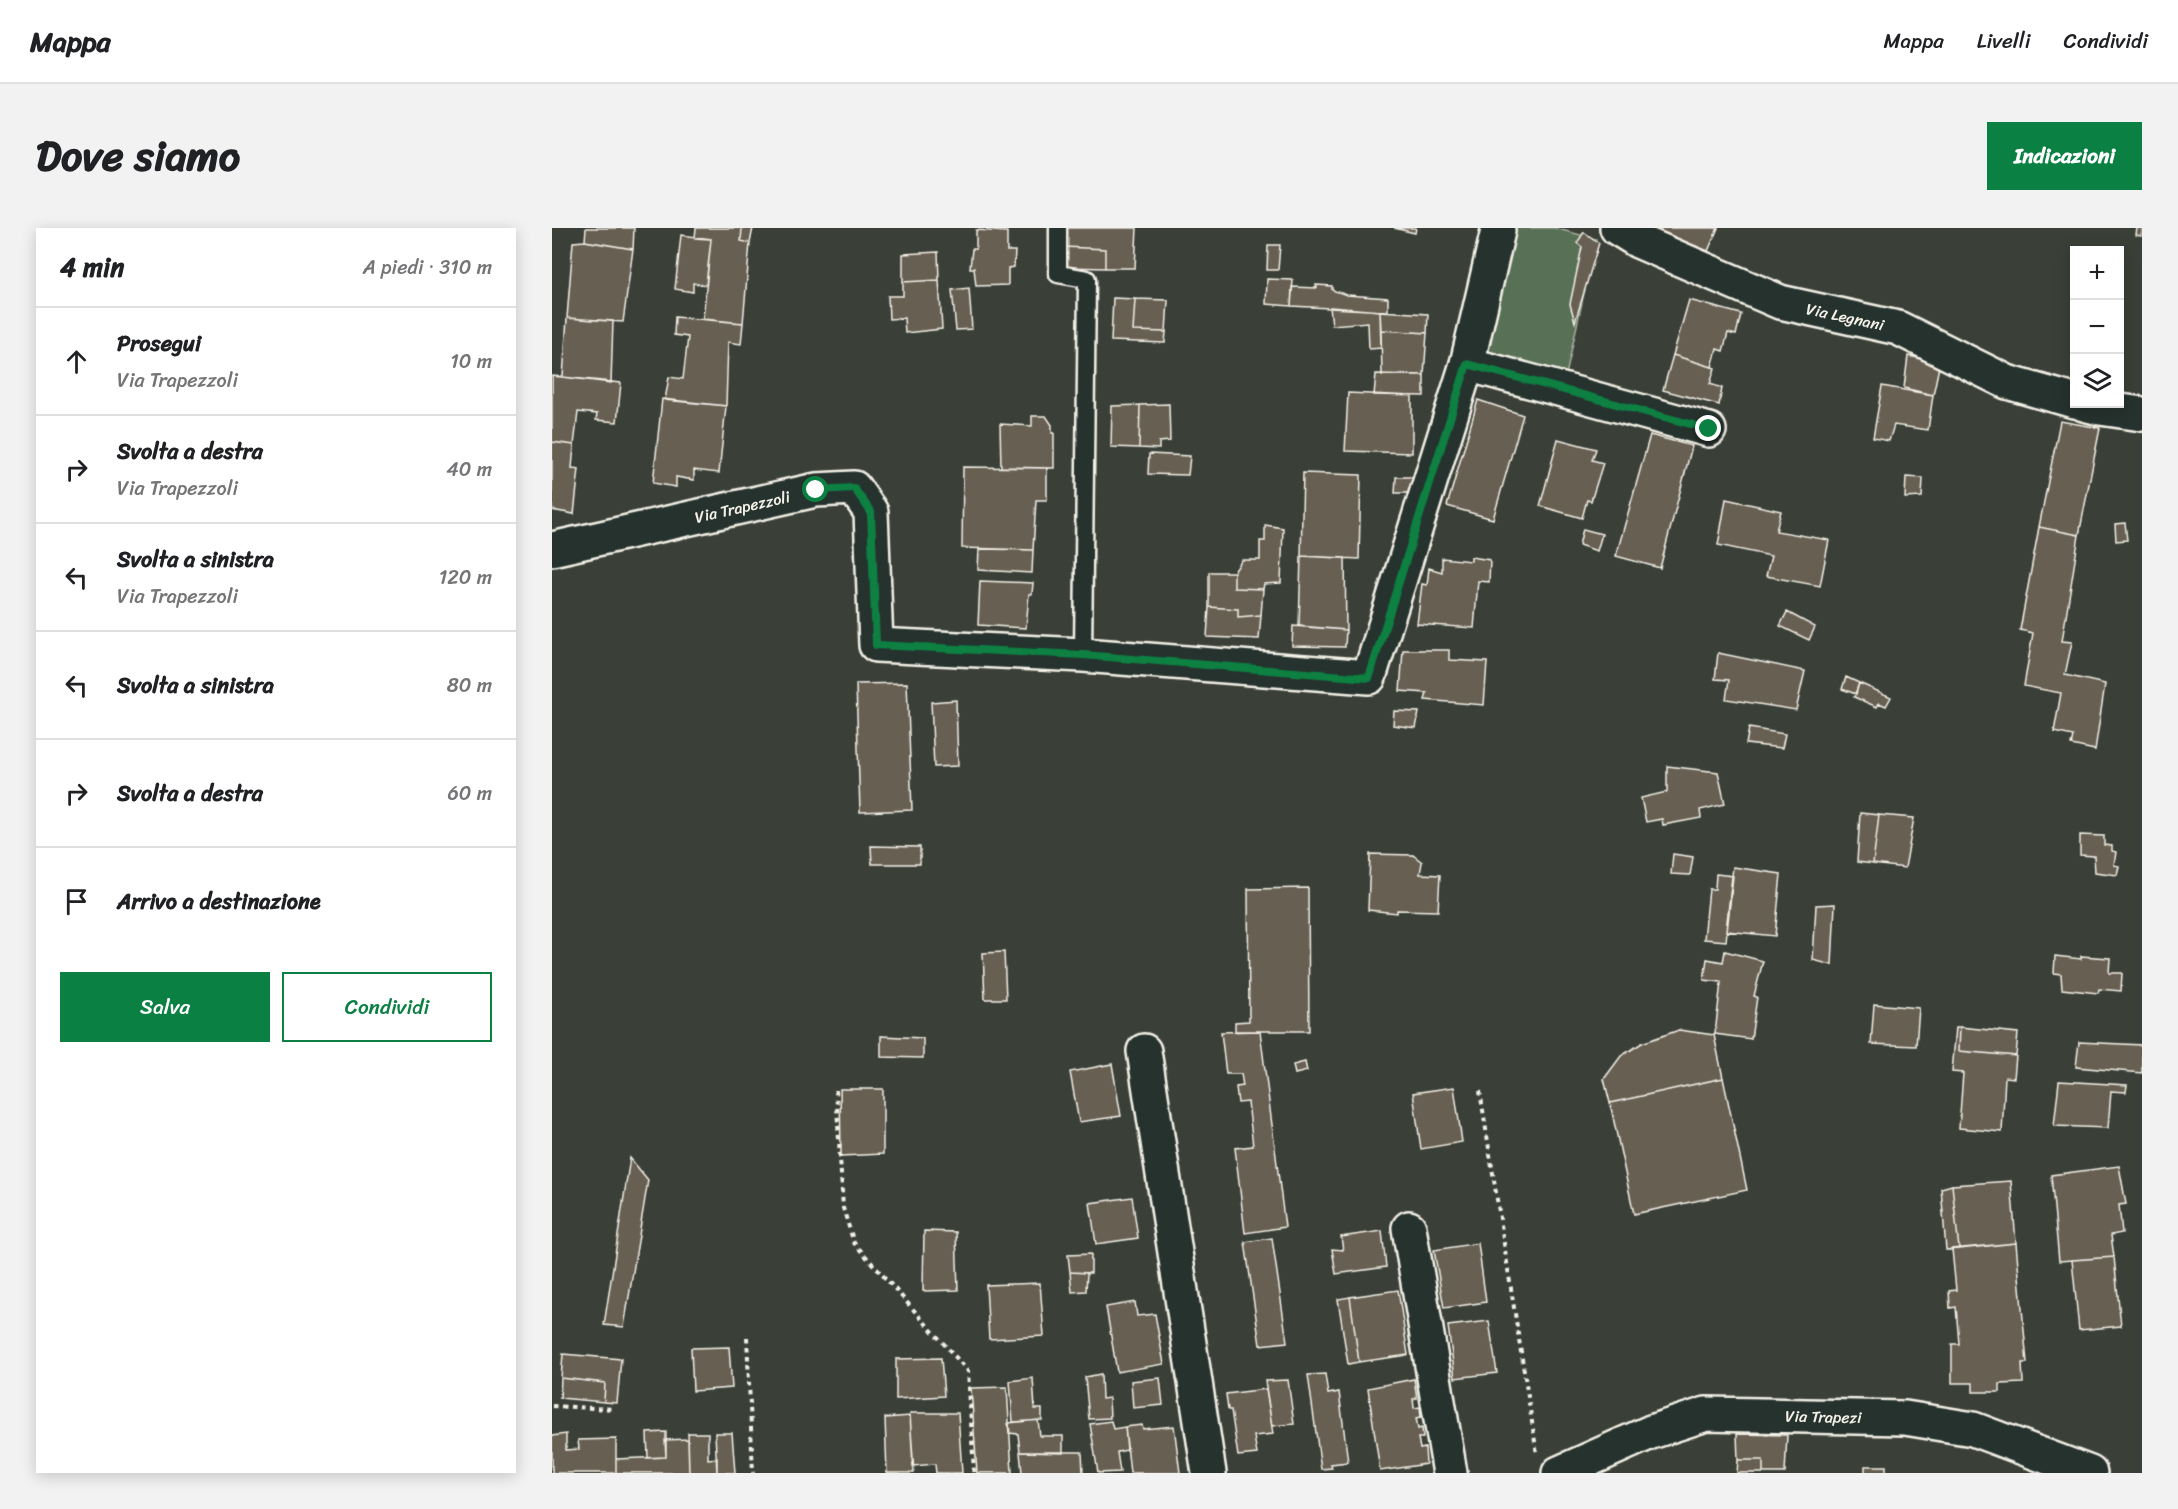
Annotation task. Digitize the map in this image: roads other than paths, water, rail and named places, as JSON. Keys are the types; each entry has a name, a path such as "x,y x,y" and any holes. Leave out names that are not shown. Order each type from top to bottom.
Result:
{"street":[{"name":"Via Legnani","path":"1617,228 1638,241 1780,302 1898,328 2007,382 2070,400"},
{"path":"1498,231 1467,364 1709,429"},
{"name":"Via Trapezzoli","path":"552,549 816,490 854,488 871,512 876,645 1083,655 1369,678 1467,364"},
{"path":"2100,408 2142,414"},
{"path":"1144,1051 1209,1473"},
{"path":"1409,1228 1450,1473"},
{"name":"Via Trapezi","path":"1548,1467 1706,1414 1905,1418 1973,1429 2090,1473"}],"lane":[{"path":"1058,228 1058,274 1087,279 1083,655"}]}
